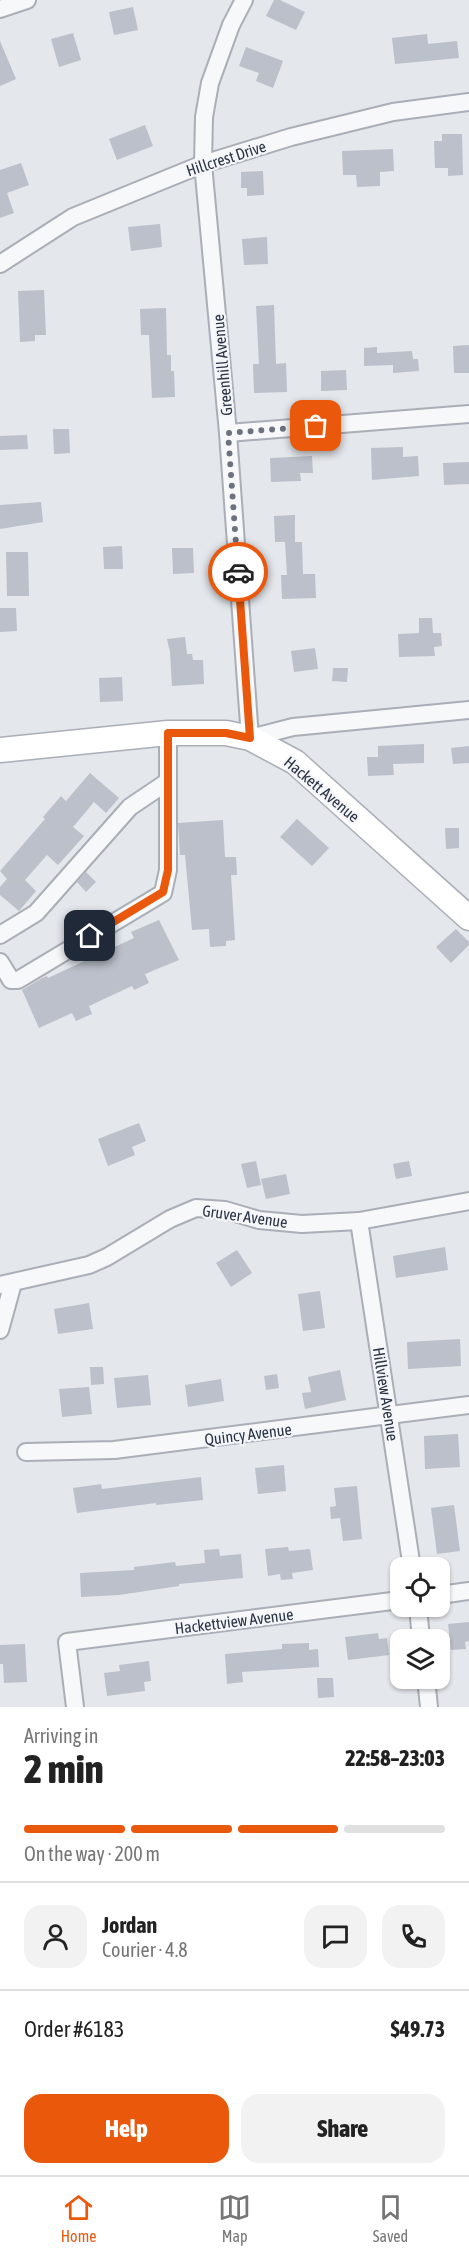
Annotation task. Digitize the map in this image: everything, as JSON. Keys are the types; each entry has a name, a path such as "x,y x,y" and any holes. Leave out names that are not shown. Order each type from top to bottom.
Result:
{"main road":[{"name":"Hackett Avenue","path":"0,750 168,733 226,733 250,738 295,762 469,918"}],"street":[{"path":"0,9 27,0"},
{"name":"Greenhill Avenue","path":"244,0 231,25 210,83 204,117 203,164 228,433 250,738"},
{"name":"Hillcrest Drive","path":"0,264 73,217 203,164 291,137 393,112 469,102"},
{"path":"228,433 469,414"},
{"path":"250,738 293,727 469,710"},
{"path":"0,962 11,980 18,980 163,892 168,870 168,733"},
{"path":"0,935 36,913 130,807 167,782"},
{"name":"Gruver Avenue","path":"7,1284 89,1265 107,1257 170,1219 196,1208 225,1210 259,1220 302,1224 359,1221 469,1200"},
{"name":"Hillview Avenue","path":"359,1221 410,1557"},
{"path":"0,1330 7,1284"},
{"name":"Quincy Avenue","path":"26,1452 114,1450 469,1405"},
{"path":"450,1594 469,1591"},
{"name":"Hackettview Avenue","path":"75,1707 67,1642 390,1601"},
{"path":"427,1689 429,1707"}],"building":[{"path":"274,0 280,0 305,12 296,30 266,16"},
{"path":"133,7 138,30 114,35 109,12"},
{"path":"73,33 81,60 59,67 51,39"},
{"path":"427,34 428,44 457,41 459,58 395,64 392,38"},
{"path":"0,41 16,79 0,86"},
{"path":"246,47 283,61 273,88 256,81 259,73 239,66"},
{"path":"145,125 153,146 117,160 109,139"},
{"path":"442,134 462,134 463,175 448,176 448,168 435,168 434,141 442,141"},
{"path":"393,149 394,171 380,172 380,186 357,187 356,175 343,175 342,151"},
{"path":"21,163 29,185 7,193 14,213 0,218 0,170"},
{"path":"263,171 264,195 247,196 247,188 241,188 241,172"},
{"path":"160,224 162,247 131,251 128,227"},
{"path":"267,237 268,264 244,265 242,239"},
{"path":"44,290 46,335 35,335 35,341 20,342 18,291"},
{"path":"274,305 276,364 286,363 287,392 254,393 253,364 259,364 256,306"},
{"path":"166,308 167,355 171,355 175,397 152,398 149,335 141,335 140,309"},
{"path":"469,345 469,373 454,373 453,346"},
{"path":"377,347 377,353 412,351 413,359 418,359 419,371 393,373 393,365 364,366 364,348"},
{"path":"346,370 347,390 321,391 321,371"},
{"path":"53,429 69,429 70,453 54,454"},
{"path":"27,435 28,449 0,450 0,436"},
{"path":"403,447 403,457 418,456 419,476 372,480 371,448"},
{"path":"312,456 313,473 300,473 301,481 271,482 270,458"},
{"path":"469,462 469,484 444,485 443,463"},
{"path":"41,502 43,522 0,529 0,505"},
{"path":"295,515 295,542 275,542 274,516"},
{"path":"285,542 302,542 303,574 315,574 316,598 282,599 281,575 287,575"},
{"path":"122,546 123,569 104,569 103,547"},
{"path":"172,548 193,548 194,573 173,574"},
{"path":"6,552 28,552 29,596 7,596"},
{"path":"0,608 16,608 17,631 0,632"},
{"path":"419,618 432,618 433,633 441,633 442,646 434,647 435,656 399,657 398,634 419,633"},
{"path":"185,637 187,654 192,654 193,660 203,660 204,684 172,686 167,639"},
{"path":"315,648 318,669 294,672 291,651"},
{"path":"333,668 348,668 347,682 332,681"},
{"path":"122,677 123,701 100,702 99,678"},
{"path":"424,744 424,763 393,764 394,775 368,776 367,757 378,757 378,746"},
{"path":"469,746 469,763 453,764 451,748"},
{"path":"90,773 119,798 106,813 94,802 73,827 84,836 58,865 47,855 25,880 36,891 19,911 0,895 0,887 7,879 0,871 45,819 43,817 61,796 66,801"},
{"path":"297,819 329,848 312,866 280,837"},
{"path":"223,820 225,857 236,857 237,875 231,875 235,940 226,941 226,946 210,947 209,929 192,930 185,855 180,855 178,823"},
{"path":"445,828 459,828 459,848 446,849"},
{"path":"86,872 96,882 86,892 77,882"},
{"path":"159,920 179,960 145,974 149,983 134,990 132,986 89,1006 92,1014 76,1021 72,1013 39,1028 22,990 42,978 47,976 48,978 134,938 131,932"},
{"path":"456,929 469,942 469,945 451,963 436,947"},
{"path":"139,1123 146,1141 132,1147 135,1155 108,1166 98,1139"},
{"path":"256,1161 261,1185 247,1188 241,1164"},
{"path":"409,1161 412,1176 396,1179 393,1164"},
{"path":"286,1174 290,1194 266,1199 261,1179"},
{"path":"445,1247 448,1270 396,1278 393,1256"},
{"path":"237,1250 252,1273 231,1287 216,1263"},
{"path":"320,1291 325,1328 303,1331 298,1294"},
{"path":"89,1303 93,1329 58,1334 54,1309"},
{"path":"460,1339 461,1366 408,1369 407,1342"},
{"path":"90,1367 103,1367 104,1384 91,1385"},
{"path":"340,1370 346,1400 305,1409 302,1393 311,1392 308,1377"},
{"path":"277,1374 279,1388 266,1390 264,1376"},
{"path":"148,1375 151,1405 117,1408 114,1378"},
{"path":"221,1379 224,1401 188,1407 185,1385"},
{"path":"89,1387 92,1414 62,1417 59,1389"},
{"path":"458,1434 460,1467 425,1469 424,1436"},
{"path":"284,1465 286,1491 258,1494 255,1468"},
{"path":"201,1477 203,1500 156,1505 156,1503 77,1513 73,1488 101,1484 102,1489"},
{"path":"357,1486 362,1539 343,1541 340,1518 331,1519 330,1507 336,1506 334,1488"},
{"path":"454,1505 460,1551 437,1554 431,1508"},
{"path":"288,1547 289,1551 310,1549 313,1570 292,1573 293,1579 281,1580 280,1574 268,1576 265,1549"},
{"path":"219,1549 220,1556 241,1554 243,1578 179,1584 179,1586 119,1595 81,1597 80,1573 134,1570 134,1567 175,1562 176,1566 205,1563 204,1550"},
{"path":"469,1622 469,1641 465,1642 466,1649 451,1650 448,1624"},
{"path":"378,1633 379,1639 387,1638 389,1655 348,1660 345,1637"},
{"path":"309,1643 309,1650 318,1649 319,1667 242,1672 243,1682 227,1684 225,1654 282,1649 282,1644"},
{"path":"25,1644 27,1682 4,1683 3,1664 0,1664 0,1645"},
{"path":"149,1661 151,1681 144,1682 145,1691 107,1696 104,1673 120,1671 119,1665"},
{"path":"317,1678 333,1678 334,1697 318,1698"}],"way so far":[{"path":"238,572 228,433 316,426"}],"route":[{"path":"90,936 163,892 168,870 168,733 226,733 250,738 238,572"}]}
